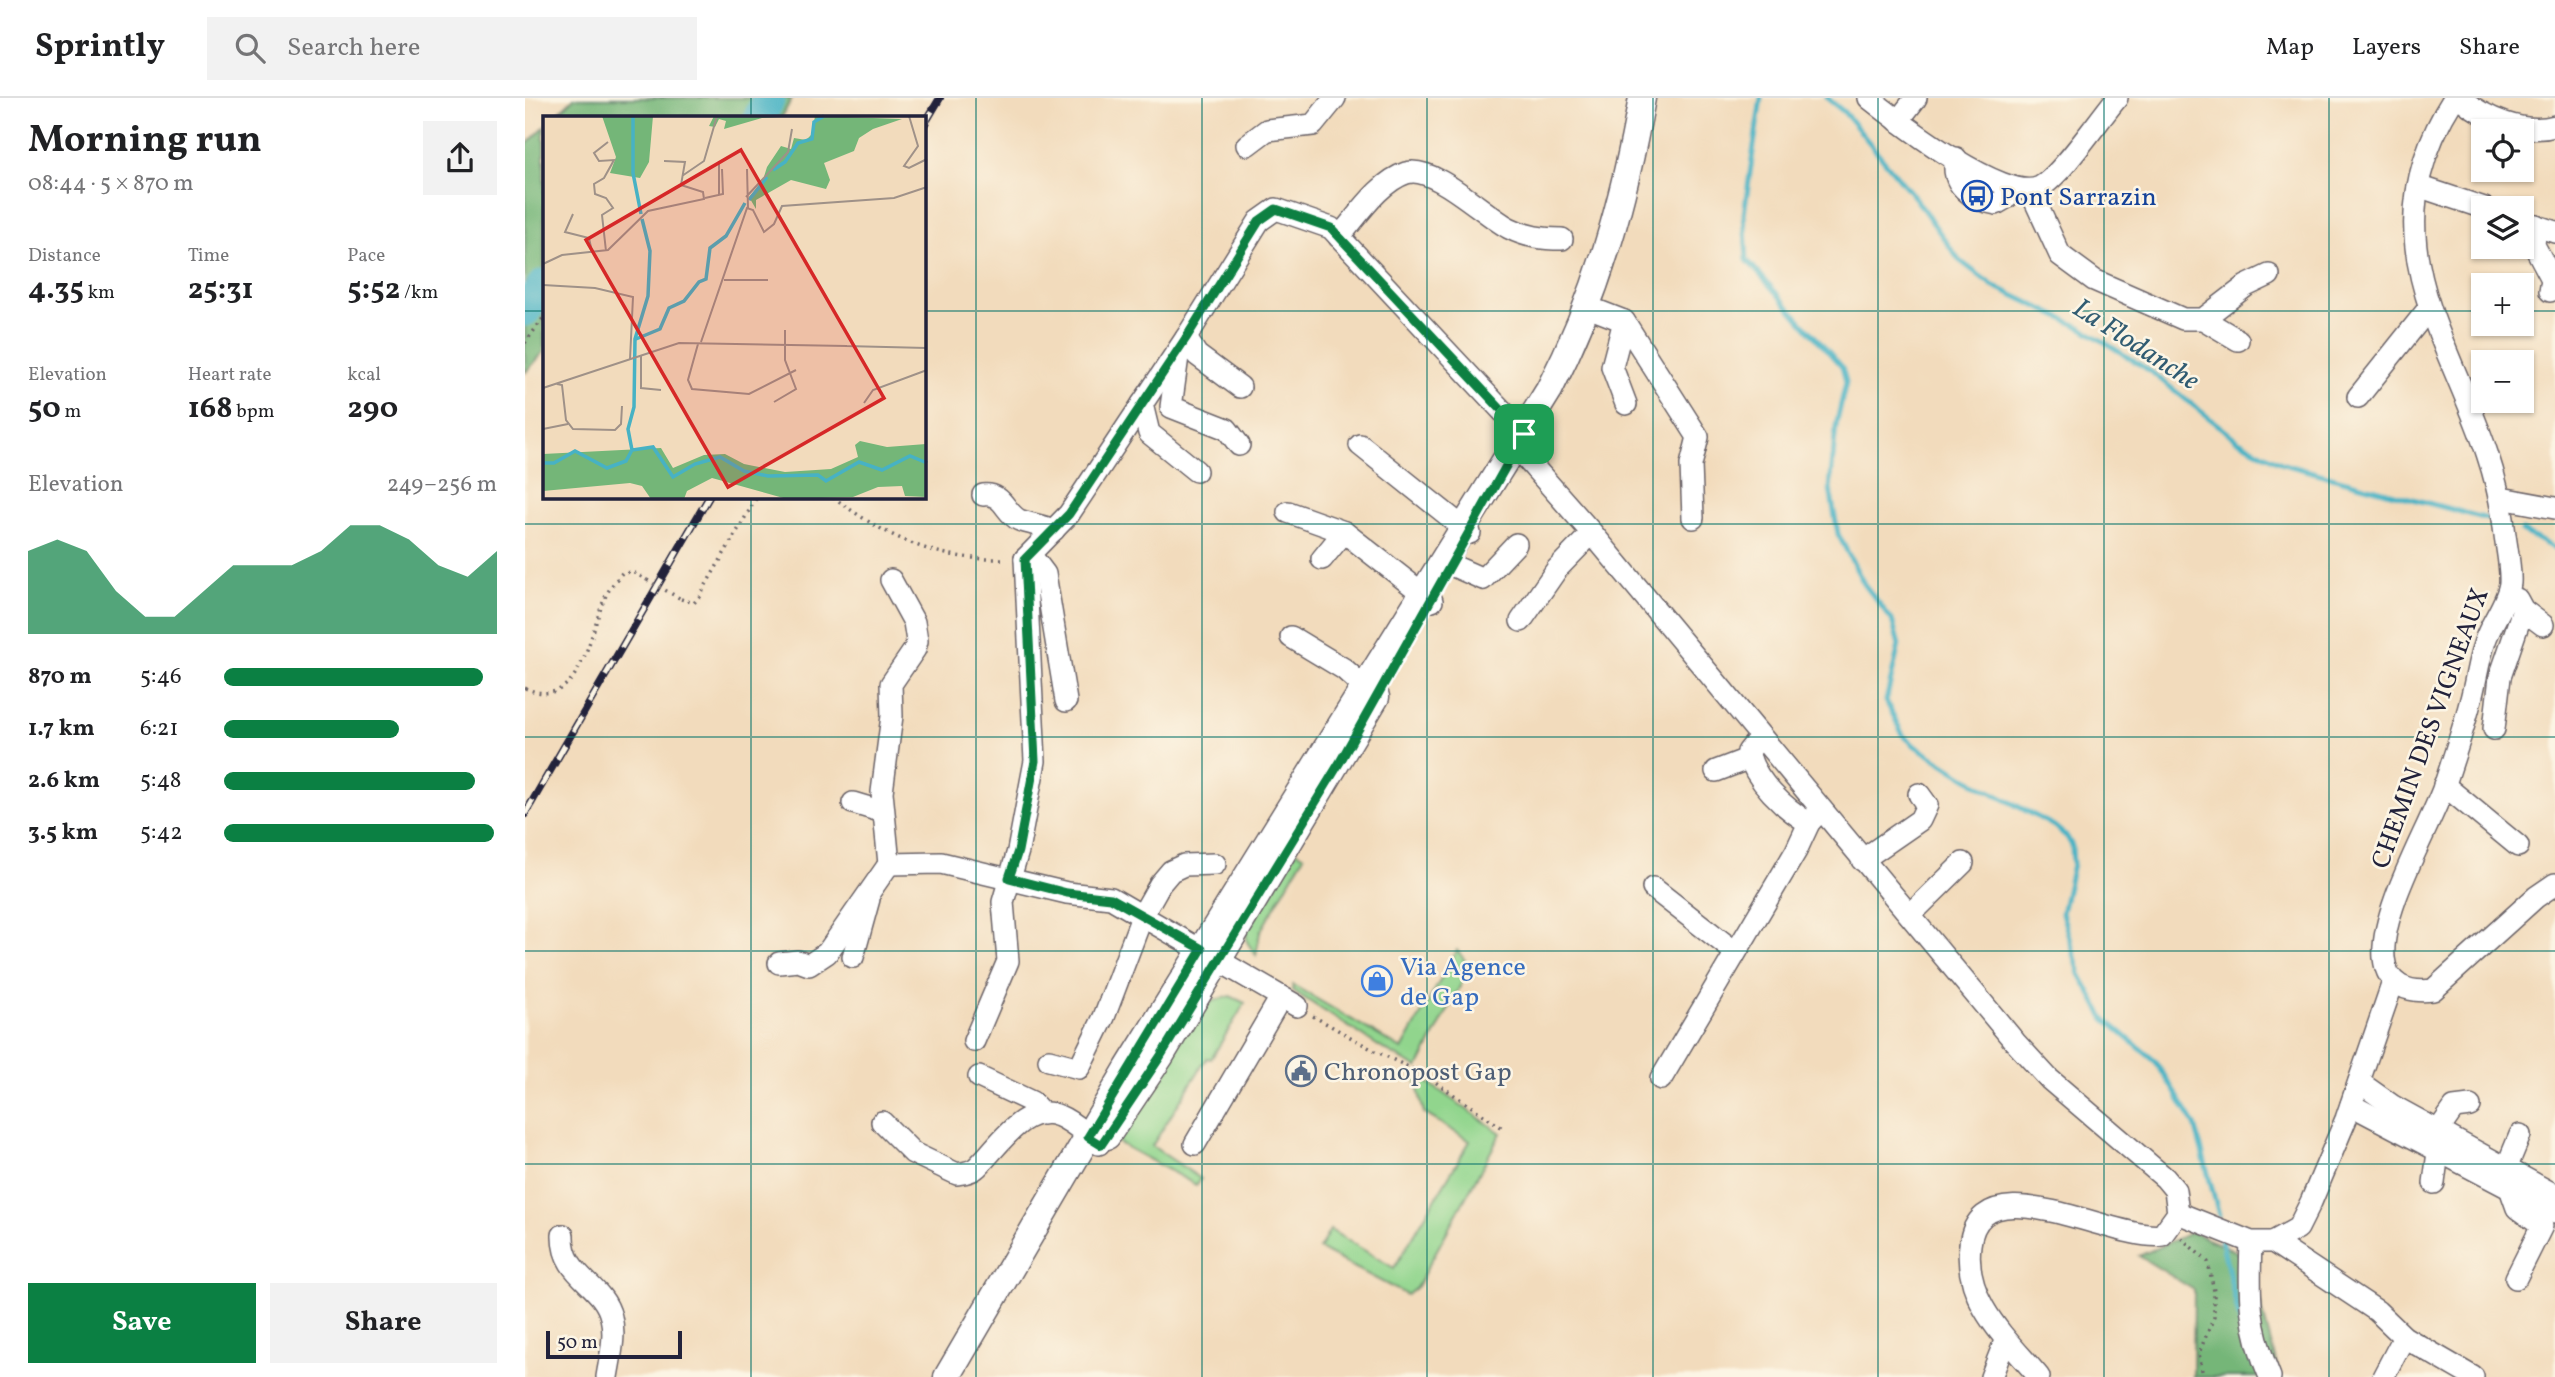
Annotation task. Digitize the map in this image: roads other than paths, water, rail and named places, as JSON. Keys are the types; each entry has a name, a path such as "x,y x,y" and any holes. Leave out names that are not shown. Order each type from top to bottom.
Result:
{"main road":[{"path":"947,1377 1210,955 1467,530 1565,358 1588,307 1618,211 1641,98"},
{"path":"1094,1141 1160,1057 1210,955 1300,788 1369,692"}],"street":[{"path":"1247,145 1268,130 1313,125 1335,98"},
{"path":"1868,98 1898,121 1956,158 2022,189 2060,255 2094,280 2183,319 2203,319 2238,340"},
{"path":"1898,121 1916,98"},
{"path":"2022,189 2051,178 2117,98"},
{"name":"CHEMIN DES VIGNEAUX","path":"2393,982 2386,971 2384,956 2388,921 2444,785 2470,704 2485,641 2510,584 2501,499 2482,432 2456,379 2429,308 2419,272 2415,236 2422,160 2436,126 2454,98"},
{"path":"2461,98 2475,110 2498,120 2539,130 2555,127"},
{"path":"1339,237 1387,185 1406,173 1420,172 1446,184 1479,210 1511,229 1536,239 1562,239"},
{"path":"2419,186 2471,204"},
{"path":"974,1041 1008,961 1003,902 1018,851 1035,761 1025,559 1069,514 1183,343 1259,221 1276,209 1331,228 1592,533 1759,738 1815,817 1862,860 2049,1079 2165,1178 2175,1190 2174,1220 2162,1235 2148,1237 2042,1209 2000,1206 1985,1213 1973,1226 1969,1259 1974,1286 1985,1314 2005,1341 2039,1377"},
{"path":"2537,226 2534,245 2552,279 2550,291"},
{"path":"2203,319 2246,286 2269,275"},
{"path":"1588,307 1624,321 1698,437 1691,465 1693,518"},
{"path":"2358,397 2429,308"},
{"path":"1624,321 1612,367 1626,404"},
{"path":"1183,343 1240,387"},
{"path":"1183,343 1171,407 1227,429 1239,445"},
{"path":"1142,404 1149,433 1196,471"},
{"path":"1360,445 1467,530"},
{"path":"983,495 991,494 1003,501 1017,519 1053,530"},
{"path":"2501,499 2555,508"},
{"path":"1288,512 1344,532 1426,598"},
{"path":"1322,559 1344,532"},
{"path":"1521,621 1557,569 1592,533"},
{"path":"1447,563 1483,579 1516,544"},
{"path":"1025,559 1036,562 1045,574 1066,702"},
{"path":"779,963 798,961 809,965 827,953 888,864 882,792 892,716 891,684 915,649 917,641 914,622 891,580"},
{"path":"2510,584 2523,610 2543,625"},
{"path":"2494,729 2500,677 2523,610"},
{"path":"1291,637 1344,669 1369,692"},
{"path":"1759,738 1748,752 1752,767 1790,811 1815,817"},
{"path":"1716,771 1749,758"},
{"path":"2444,785 2518,846"},
{"path":"1862,860 1925,815 1927,805 1919,794"},
{"path":"853,803 883,812"},
{"path":"1661,1079 1815,817"},
{"path":"888,864 941,863 1067,893 1111,898 1143,914 1289,1002 1195,1143"},
{"path":"1910,915 1963,863"},
{"path":"1049,1060 1079,1068 1104,1017 1143,914 1171,871 1184,865 1215,864"},
{"path":"2174,1220 2251,1242 2273,1242 2298,1228 2351,1105 2393,982 2414,992 2433,990 2536,897 2555,884"},
{"path":"1653,888 1735,952"},
{"path":"853,957 868,911 870,890"},
{"path":"979,1077 1032,1102 1043,1114"},
{"path":"2359,1082 2512,1192 2555,1212"},
{"path":"2351,1105 2506,1169 2555,1195"},
{"path":"2434,1183 2438,1141 2454,1108 2470,1106"},
{"path":"882,1122 913,1153 957,1174 975,1170 1001,1139 1030,1117 1056,1115 1094,1141"},
{"path":"2506,1169 2520,1135"},
{"path":"2512,1192 2517,1208 2542,1226 2516,1278"},
{"path":"2292,1231 2297,1242 2381,1298"},
{"path":"563,1235 563,1248 568,1264 611,1315 613,1338 607,1377"},
{"path":"2251,1242 2249,1306 2253,1332 2270,1377"},
{"path":"2273,1242 2377,1311 2411,1341 2473,1377"},
{"path":"1991,1377 2005,1341"},
{"path":"2383,1377 2411,1341"}],"waterway":[{"path":"760,116 769,98"},
{"path":"1761,98 1744,214 1747,260 1842,367 1846,382 1836,426 1830,489 1838,534 1864,584 1892,620 1899,645 1886,701 1903,735 1915,746 1971,781 2054,826 2067,837 2072,846 2073,864 2062,913 2080,974 2104,1018 2156,1062 2195,1125 2219,1215"},
{"name":"La Flodanche","path":"1827,98 1844,112 1916,199 1959,260 1992,285 2082,328 2150,371 2237,440 2283,464 2491,520"},
{"path":"525,310 543,286"},
{"name":"La Flodanche","path":"2522,531 2555,549"},
{"path":"2221,1239 2245,1343 2254,1365"}],"railway":[{"path":"926,122 940,98"},
{"path":"525,814 708,499"}],"place":[{"name":"Pont Sarrazin","path":"1977,196"},
{"name":"Via Agence de Gap","path":"1377,981"},
{"name":"Chronopost Gap","path":"1301,1071"}]}
